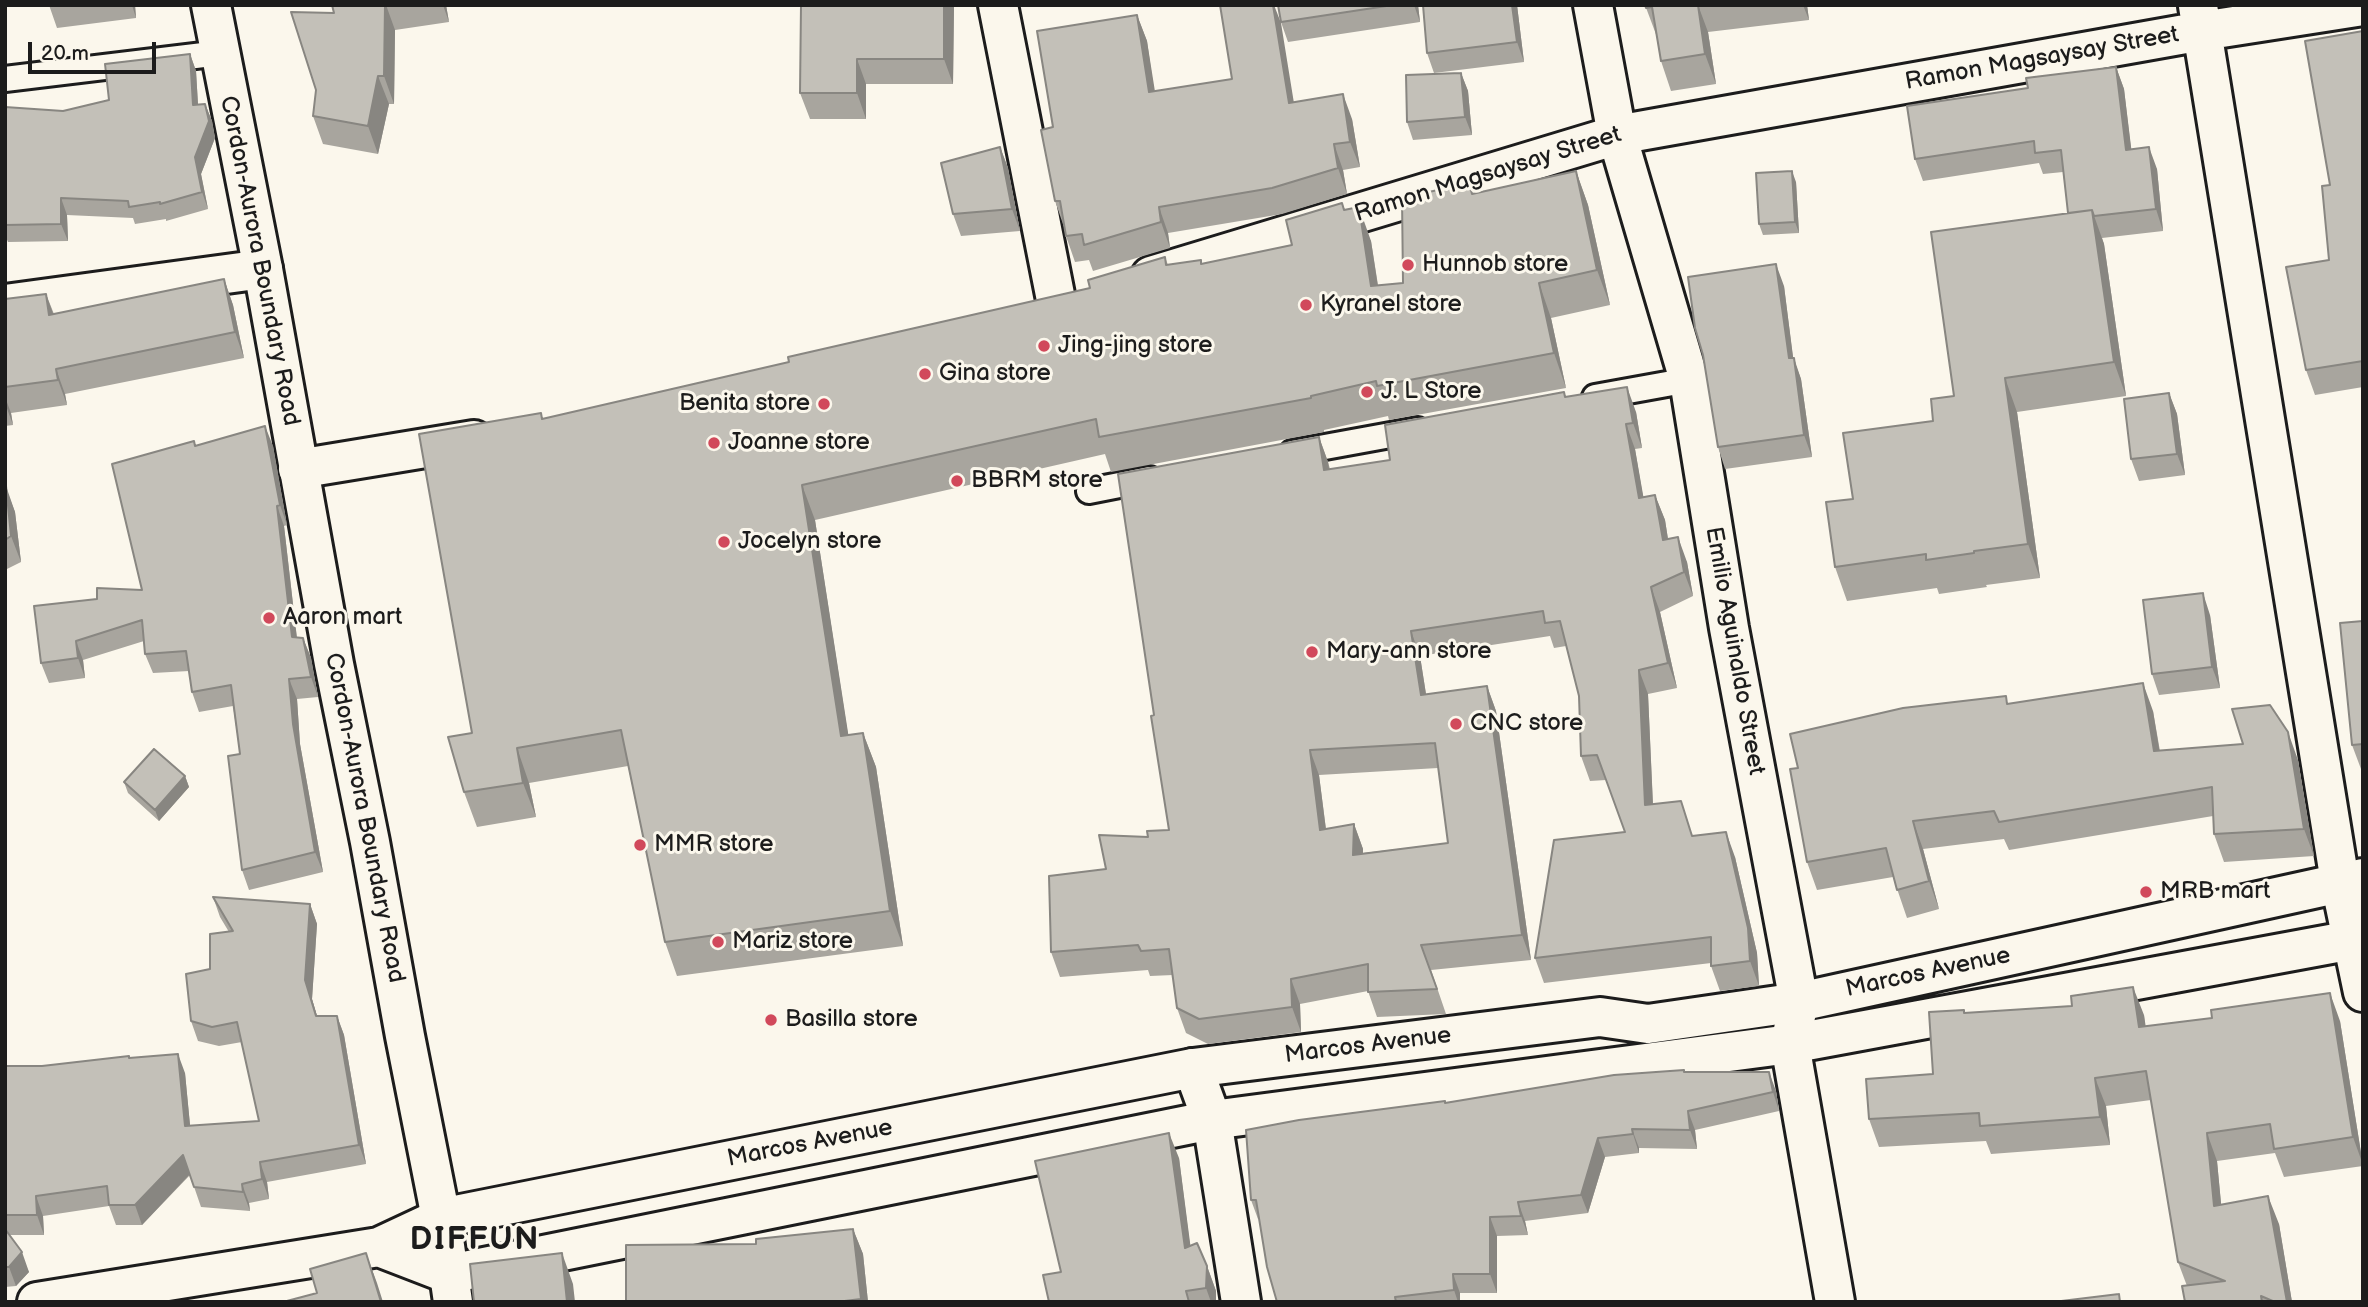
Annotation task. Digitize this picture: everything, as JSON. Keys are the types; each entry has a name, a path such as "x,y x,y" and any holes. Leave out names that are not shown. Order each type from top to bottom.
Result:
{"main road":[{"name":"Cordon-Aurora Boundary Road","path":"211,5 441,1218 451,1288"},
{"path":"998,5 1057,304"},
{"name":"Emilio Aguinaldo Street","path":"1593,5 1617,135 1689,380 1728,628 1799,1002 1790,1044 1835,1302"},
{"name":"Ramon Magsaysay Street","path":"1123,285 1617,135 2200,18 2363,6"},
{"path":"2200,18 2352,880 2363,992"},
{"path":"5,304 263,269"},
{"path":"298,469 511,433"},
{"name":"Marcos Avenue","path":"37,1302 379,1247 441,1218 1193,1068 1600,1017 1647,1024 1799,1002 2352,880"},
{"name":"Marcos Avenue","path":"451,1288 1212,1120 1790,1044 2357,939"},
{"path":"1193,1068 1212,1120 1241,1302"},
{"path":"379,1247 451,1288"}],"lane":[{"path":"5,79 220,53"},
{"path":"1566,402 1689,380"},
{"path":"1266,458 1443,425"},
{"path":"1089,491 1171,475"}],"building":[{"path":"332,5 385,5 384,76 378,76 368,126 313,116 316,90 291,12 334,13"},
{"path":"801,5 944,5 944,59 857,59 857,93 800,93"},
{"path":"1220,5 1273,5 1289,103 1343,94 1350,142 1334,144 1338,168 1272,188 1159,207 1161,222 1084,245 1082,234 1066,236 1060,201 1055,201 1041,130 1053,127 1037,31 1137,15 1149,92 1232,79"},
{"path":"1278,5 1393,5 1281,22"},
{"path":"1423,5 1512,5 1517,42 1427,53"},
{"path":"1645,5 1698,5 1705,54 1661,61 1652,7 1646,8"},
{"path":"2363,31 2363,361 2306,370 2286,267 2329,260 2322,186 2330,185 2305,41"},
{"path":"190,54 193,105 205,104 209,121 195,157 202,192 160,204 129,207 128,201 61,198 61,224 5,225 5,107 63,111 109,100 105,64"},
{"path":"2116,67 2126,150 2149,147 2156,209 2094,216 2092,210 2068,213 2061,150 2035,153 2034,141 1915,159 1907,106 2028,88 2026,78"},
{"path":"1461,73 1465,117 1407,122 1406,75"},
{"path":"1000,147 1012,209 953,214 941,163"},
{"path":"1576,171 1597,270 1539,283 1554,353 1377,386 1376,381 1311,398 1099,437 1096,419 802,485 841,736 863,733 890,911 665,942 621,730 517,748 523,783 464,792 448,737 472,733 419,434 541,413 542,419 789,362 788,357 1090,288 1088,280 1165,257 1166,265 1201,260 1201,264 1292,245 1286,220 1342,203 1344,210 1359,207 1371,286 1403,283 1402,198 1469,183 1472,194"},
{"path":"1792,171 1795,222 1759,224 1756,173"},
{"path":"2092,210 2114,362 2005,378 2028,544 1926,560 1926,554 1835,567 1826,502 1853,499 1843,433 1933,421 1931,399 1954,396 1931,232"},
{"path":"1776,264 1789,358 1794,358 1804,435 1718,447 1688,277"},
{"path":"224,279 235,332 56,369 58,380 5,387 5,299 46,294 49,315"},
{"path":"1627,387 1633,423 1626,424 1639,498 1655,495 1663,540 1678,537 1684,572 1651,587 1668,663 1639,670 1645,805 1681,801 1692,836 1726,832 1748,928 1750,961 1711,966 1711,937 1535,958 1554,840 1625,832 1597,755 1581,756 1579,696 1560,621 1545,623 1543,611 1411,631 1421,695 1487,686 1522,935 1421,945 1437,989 1368,992 1368,964 1291,979 1292,1007 1199,1019 1177,1008 1169,949 1141,951 1138,945 1051,952 1049,876 1106,869 1099,835 1148,837 1147,831 1169,830 1118,474 1319,437 1324,470 1390,460 1385,425 1564,392 1565,397","holes":["1435,743 1448,843 1353,855 1354,824 1320,830 1310,750"]},
{"path":"2169,393 2177,454 2131,459 2124,399"},
{"path":"265,426 280,505 277,506 292,637 303,638 311,677 289,679 293,724 315,852 242,870 228,756 240,754 231,685 192,692 186,651 145,654 142,620 76,641 78,658 41,663 34,606 97,599 97,588 142,590 112,464 194,441 195,446"},
{"path":"5,486 11,536 5,540"},
{"path":"2203,593 2212,667 2152,674 2143,600"},
{"path":"2363,621 2363,744 2352,745 2340,623"},
{"path":"2143,683 2154,751 2243,744 2232,709 2270,705 2288,732 2304,829 2214,834 2212,787 1999,822 1994,811 1913,821 1929,881 1897,890 1886,848 1807,862 1790,769 1798,768 1790,734 1903,708 2006,696 2007,704"},
{"path":"154,749 185,776 155,810 124,782"},
{"path":"213,897 310,904 305,980 316,1016 337,1016 359,1145 260,1162 262,1179 242,1184 243,1192 194,1187 183,1155 135,1205 109,1205 107,1186 36,1196 37,1215 5,1215 5,1066 42,1066 129,1056 178,1054 185,1126 259,1121 237,1022 212,1027 191,1021 186,974 210,969 210,934 233,931"},
{"path":"2133,987 2139,1027 2212,1018 2211,1010 2330,993 2353,1137 2274,1149 2270,1124 2207,1133 2214,1206 2268,1196 2287,1302 2275,1302 2261,1296 2262,1302 2185,1302 2182,1286 2225,1281 2178,1262 2146,1071 2095,1078 2100,1117 1980,1126 1979,1113 1869,1119 1866,1079 1933,1074 1929,1012 1964,1010 1964,1013 2072,1006 2071,996"},
{"path":"1684,1070 1769,1072 1773,1092 1688,1111 1690,1130 1632,1129 1633,1134 1598,1138 1581,1195 1518,1202 1521,1216 1490,1217 1490,1274 1453,1274 1454,1290 1395,1297 1396,1302 1277,1302 1267,1267 1256,1200 1251,1200 1246,1130 1299,1120 1445,1103 1614,1075"},
{"path":"1169,1133 1185,1248 1197,1243 1207,1266 1206,1288 1186,1291 1189,1302 1049,1302 1043,1275 1061,1272 1035,1161"},
{"path":"5,1229 22,1252 9,1267 5,1267"},
{"path":"853,1229 861,1299 836,1302 626,1302 626,1245 756,1244 756,1239"},
{"path":"366,1253 381,1302 283,1302 317,1293 310,1269"},
{"path":"562,1253 567,1302 474,1302 470,1264"},
{"path":"2119,1294 2120,1302 2053,1302"}],"place":[{"name":"Hunnob store","path":"1408,265"},
{"name":"Kyranel store","path":"1306,305"},
{"name":"Jing-jing store","path":"1044,346"},
{"name":"Gina store","path":"925,374"},
{"name":"J. L Store","path":"1367,392"},
{"name":"Benita store","path":"824,404"},
{"name":"Joanne store","path":"714,443"},
{"name":"BBRM store","path":"957,481"},
{"name":"Jocelyn store","path":"724,542"},
{"name":"Aaron mart","path":"269,618"},
{"name":"Mary-ann store","path":"1312,652"},
{"name":"CNC store","path":"1456,724"},
{"name":"MMR store","path":"640,845"},
{"name":"MRB mart","path":"2146,892"},
{"name":"Mariz store","path":"718,942"},
{"name":"Basilla store","path":"771,1020"}],"district":[{"name":"DIFFUN","path":"475,1241"}]}
